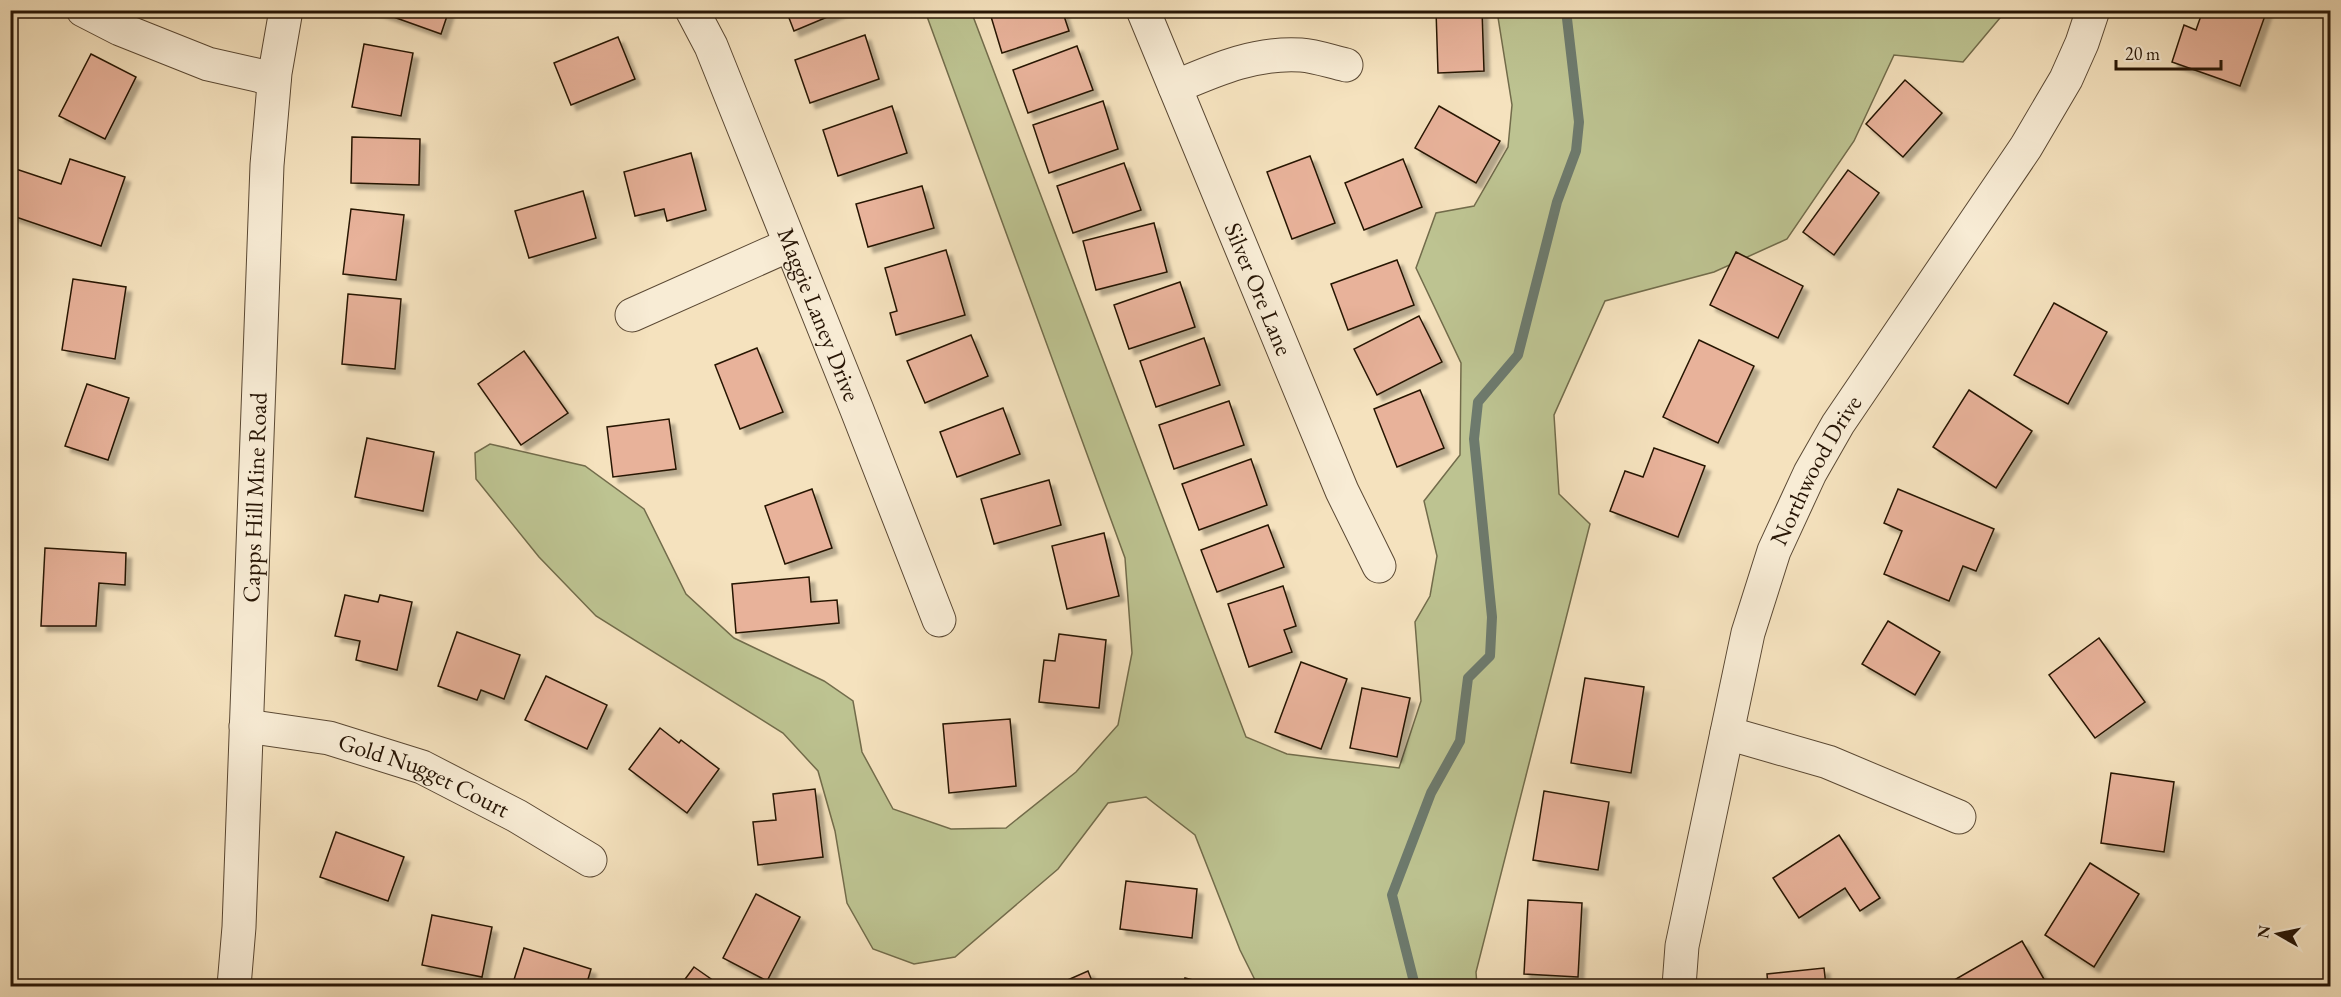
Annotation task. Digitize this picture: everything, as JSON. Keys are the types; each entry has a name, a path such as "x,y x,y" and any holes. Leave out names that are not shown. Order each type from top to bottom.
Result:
{"street":[{"path":"83,10 120,29 208,64 274,79"},
{"name":"Capps Hill Mine Road","path":"234,987 267,165 274,79 286,10"},
{"name":"Maggie Laney Drive","path":"692,10 711,46 939,620"},
{"name":"Silver Ore Lane","path":"1143,10 1342,491 1379,566"},
{"name":"Northwood Drive","path":"1678,987 1682,946 1748,633 1774,551 1810,473 1838,424 2026,147 2066,79 2093,10"},
{"path":"1175,87 1221,67 1260,57 1301,55 1346,65"},
{"path":"632,315 789,245"},
{"name":"Gold Nugget Court","path":"246,726 329,738 422,766 518,816 590,860"},
{"path":"1727,733 1828,762 1959,817"}],"green space":[{"path":"1692,10 1714,17 1735,10 2005,12 1963,62 1894,55 1854,141 1787,239 1714,272 1605,301 1554,415 1559,494 1590,524 1476,972 1477,986 1258,986 1240,950 1195,835 1146,797 1108,803 1058,869 955,957 914,964 873,949 847,903 835,831 818,771 783,733 596,616 539,557 476,479 475,453 490,444 585,466 644,509 686,594 734,638 824,681 853,701 862,752 893,809 951,829 1006,828 1076,772 1118,725 1132,653 1125,558 925,11 971,11 1246,737 1287,754 1399,768 1421,701 1415,622 1430,596 1437,556 1424,501 1460,455 1461,363 1416,268 1436,213 1474,206 1508,147 1512,105 1497,11"}],"building":[{"path":"374,10 449,10 441,34"},
{"path":"786,10 844,10 794,31"},
{"path":"989,10 1062,10 1069,31 1002,53"},
{"path":"1436,10 1482,10 1484,71 1438,73"},
{"path":"2203,10 2267,10 2240,86 2172,62 2184,25 2196,30"},
{"path":"865,35 879,79 810,103 795,60"},
{"path":"618,37 635,79 571,105 554,63"},
{"path":"364,44 413,53 401,116 352,107"},
{"path":"1077,46 1093,90 1028,113 1013,70"},
{"path":"91,54 136,77 105,139 59,116"},
{"path":"1905,80 1942,113 1903,157 1866,124"},
{"path":"1103,101 1118,149 1049,173 1033,125"},
{"path":"892,106 907,153 838,176 823,130"},
{"path":"1439,106 1500,141 1476,183 1415,148"},
{"path":"352,137 420,139 419,185 351,183"},
{"path":"691,153 706,210 667,221 664,209 635,216 624,172"},
{"path":"1310,156 1335,223 1292,239 1267,172"},
{"path":"70,159 125,177 101,246 10,215 10,167 61,184"},
{"path":"1403,159 1422,207 1364,230 1345,183"},
{"path":"1124,163 1141,210 1073,233 1057,186"},
{"path":"1848,170 1879,193 1834,255 1803,232"},
{"path":"922,186 934,228 868,247 856,204"},
{"path":"583,191 596,238 529,258 515,211"},
{"path":"351,209 404,215 396,280 343,274"},
{"path":"1154,223 1167,272 1096,290 1083,241"},
{"path":"946,250 965,315 896,335 890,313 897,311 885,268"},
{"path":"1736,252 1803,286 1778,338 1710,305"},
{"path":"1397,260 1414,305 1348,330 1331,284"},
{"path":"73,279 126,287 115,359 62,350"},
{"path":"1180,282 1195,327 1129,349 1114,305"},
{"path":"348,294 401,299 395,369 342,364"},
{"path":"2054,303 2107,332 2068,404 2014,375"},
{"path":"1419,316 1442,362 1377,395 1354,349"},
{"path":"971,335 988,376 925,403 907,361"},
{"path":"1204,338 1220,385 1156,407 1140,361"},
{"path":"1699,340 1754,366 1718,443 1663,417"},
{"path":"757,348 783,412 740,429 715,365"},
{"path":"524,351 568,413 521,445 478,384"},
{"path":"87,384 129,398 108,460 65,446"},
{"path":"1420,390 1444,448 1397,467 1374,409"},
{"path":"1969,390 2032,431 1996,488 1933,447"},
{"path":"1229,401 1244,445 1174,469 1159,425"},
{"path":"1003,408 1020,454 957,477 940,432"},
{"path":"669,419 676,469 613,477 607,427"},
{"path":"367,438 434,452 423,511 355,497"},
{"path":"1654,448 1705,466 1678,537 1610,511 1625,471 1643,477"},
{"path":"1251,459 1267,505 1199,530 1182,484"},
{"path":"1049,480 1061,525 994,544 981,499"},
{"path":"812,489 832,548 785,564 765,506"},
{"path":"1898,489 1994,529 1976,571 1963,566 1949,601 1884,574 1902,531 1884,523"},
{"path":"1268,525 1284,567 1217,592 1201,550"},
{"path":"1104,533 1119,596 1067,609 1052,546"},
{"path":"45,548 126,553 125,585 99,583 96,626 41,626"},
{"path":"809,577 811,602 837,600 839,623 736,633 732,584"},
{"path":"1283,586 1296,626 1284,630 1292,652 1249,667 1228,604"},
{"path":"345,595 378,602 380,595 412,602 397,670 356,660 360,641 335,636"},
{"path":"1888,621 1940,652 1915,695 1862,664"},
{"path":"457,632 520,655 504,699 481,690 477,700 438,686"},
{"path":"1059,634 1106,640 1099,708 1039,702 1044,660 1055,661"},
{"path":"2099,638 2145,702 2095,738 2049,675"},
{"path":"1301,662 1347,679 1321,749 1275,732"},
{"path":"546,676 607,705 587,749 525,720"},
{"path":"1585,678 1644,687 1631,773 1571,763"},
{"path":"1362,688 1410,698 1397,757 1350,748"},
{"path":"1010,719 1016,786 949,793 943,724"},
{"path":"660,728 679,743 681,740 719,769 687,813 629,769"},
{"path":"2111,773 2174,782 2164,852 2101,843"},
{"path":"815,789 823,857 758,865 753,822 776,820 773,794"},
{"path":"1544,791 1609,802 1598,870 1533,860"},
{"path":"336,832 404,857 388,901 320,877"},
{"path":"1839,835 1880,898 1860,911 1845,888 1799,918 1773,878"},
{"path":"2090,863 2139,894 2094,967 2045,935"},
{"path":"1126,881 1197,889 1192,938 1120,929"},
{"path":"756,894 800,917 767,981 723,958"},
{"path":"1528,900 1582,903 1578,977 1524,974"},
{"path":"432,915 492,927 482,977 422,965"},
{"path":"2022,941 2048,986 1951,986 1949,983"},
{"path":"524,948 591,969 586,986 512,986"},
{"path":"694,967 721,986 680,986"},
{"path":"1824,968 1826,986 1768,986 1767,974"},
{"path":"1088,971 1094,986 1054,986"},
{"path":"1185,978 1217,986 1183,986"}],"waterway":[{"path":"1415,986 1392,895 1431,793 1460,741 1468,678 1490,656 1492,617 1474,439 1478,402 1518,355 1557,202 1576,151 1579,122 1566,10"}]}
